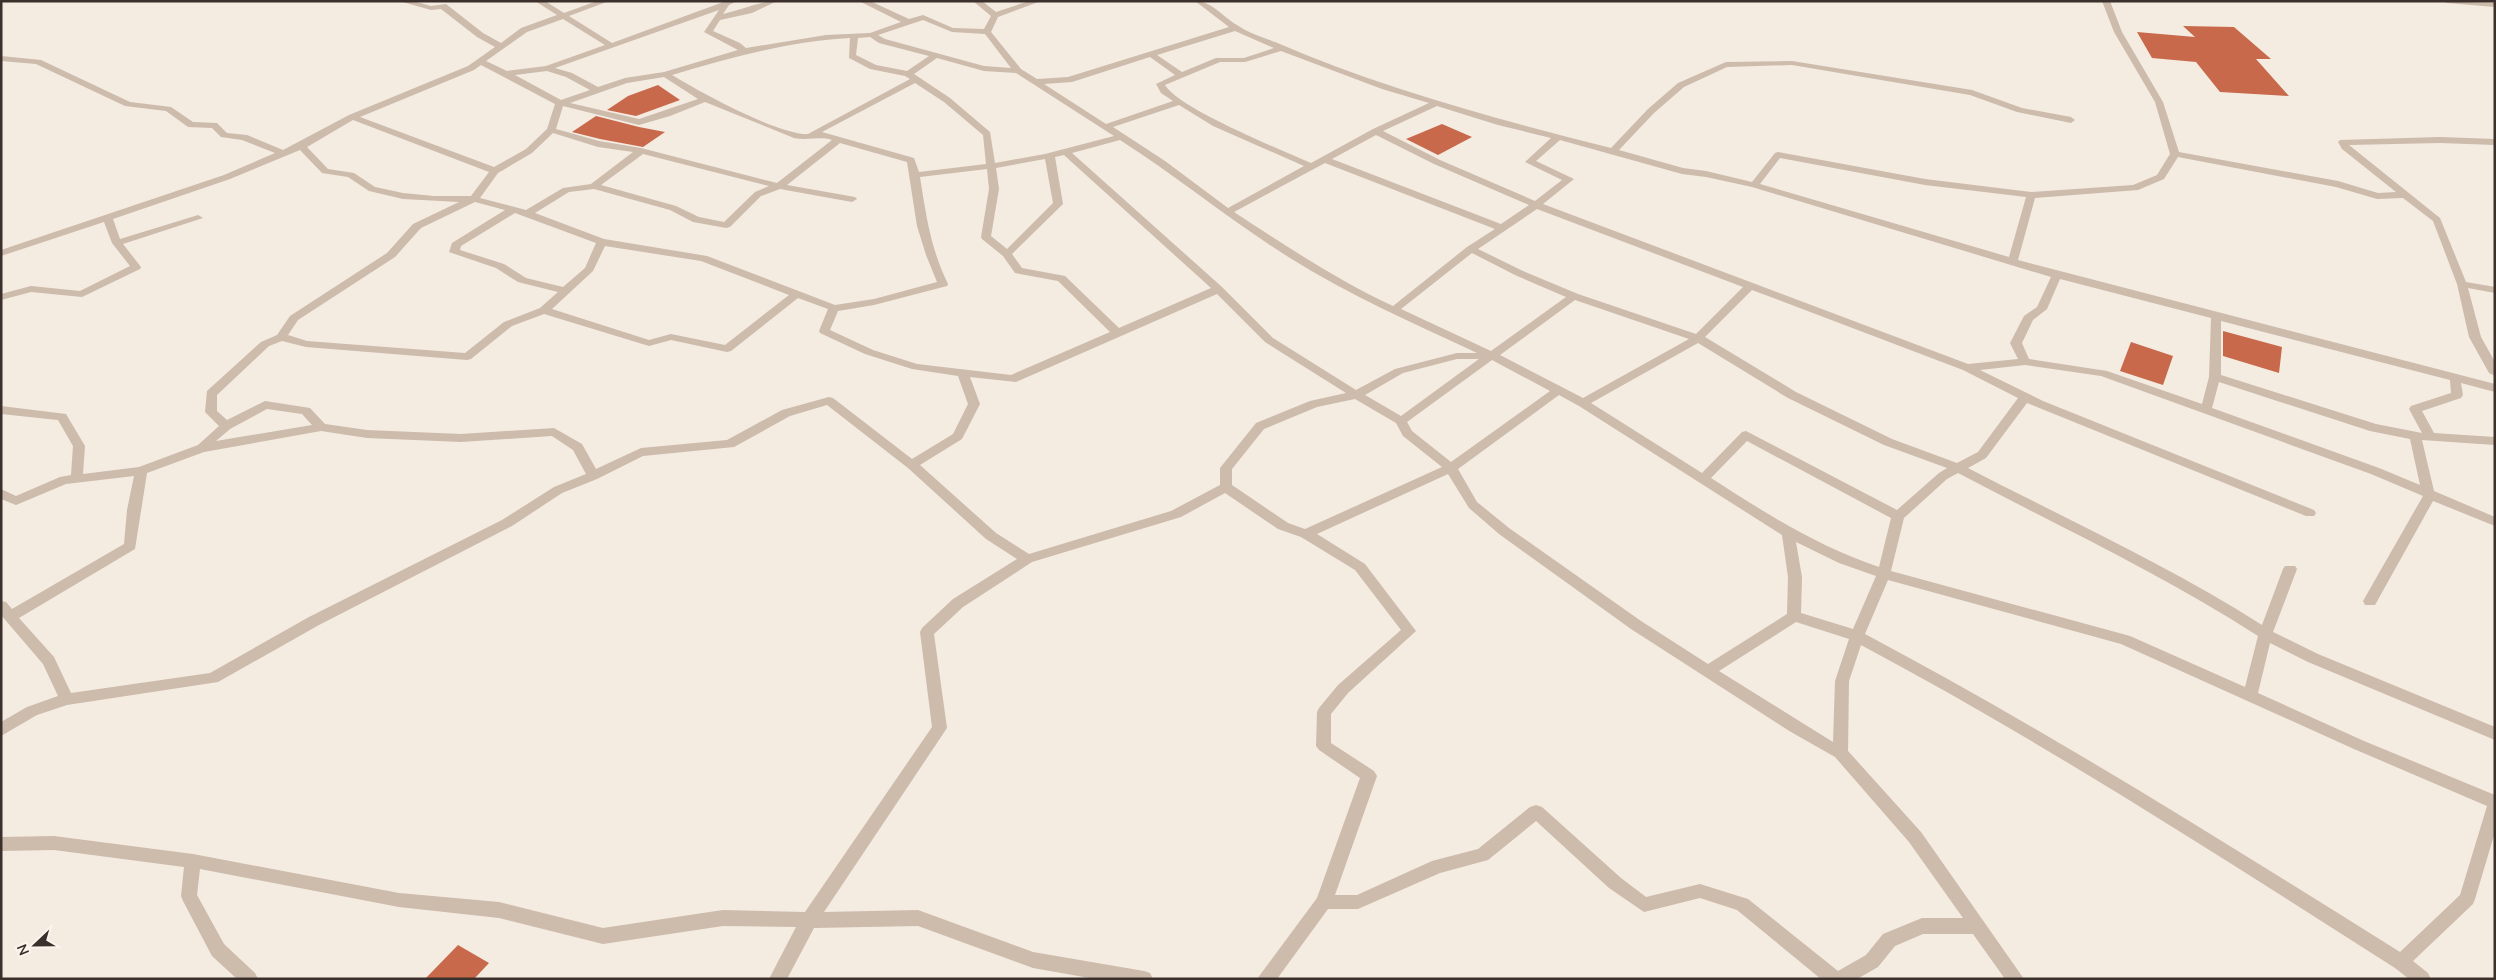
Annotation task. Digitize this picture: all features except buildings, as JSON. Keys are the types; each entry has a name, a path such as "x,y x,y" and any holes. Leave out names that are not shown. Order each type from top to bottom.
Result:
{"street":[{"path":"403,1 431,8 443,6 480,35 500,46"},
{"path":"539,1 612,46"},
{"path":"1,252 227,177 282,152 301,146 352,117 431,87 481,62 524,30 605,1"},
{"path":"717,18 749,11 773,1"},
{"path":"863,1 908,22"},
{"path":"977,1 994,15"},
{"path":"987,32 994,15 1037,1"},
{"path":"1199,1 1235,28 1281,48 1385,87 1437,103 1558,137 1613,150 1682,171 1706,174 1754,185 2056,274 2495,388"},
{"path":"1754,185 1778,155 1933,183 2031,195 2135,188 2161,177 2175,154 2159,102 2118,32 2106,1"},
{"path":"2447,1 2495,5"},
{"path":"726,2 708,32 737,45 744,51"},
{"path":"506,74 547,68 612,46 726,2"},
{"path":"560,103 625,80 665,74 744,51 826,37 871,35 922,17 952,30 987,32 1018,71 1033,82 1162,163 1227,212 1302,261 1358,293 1493,356 1584,403 1702,480 1788,533 1844,560 1884,574 2125,640 2495,804 2467,899 2401,962"},
{"path":"1033,82 1069,80 1235,28"},
{"path":"871,35 882,41 935,56 984,68 1018,71"},
{"path":"854,37 852,56 873,67 911,77 948,100 987,134 994,190 986,237 1007,254 1019,271 1061,278 1117,333"},
{"path":"1281,48 1245,60 1220,60 1160,84 1164,91 1216,124 1311,166"},
{"path":"1150,54 1181,75"},
{"path":"665,74 706,99 728,106 778,130 805,137 911,77 935,56"},
{"path":"1,58 38,62 128,104 168,109 191,125 214,125 224,135 244,137 282,152"},
{"path":"481,62 560,103 639,122 667,114 706,99"},
{"path":"1613,150 1651,111 1681,85 1726,65 1792,63 1972,93 2020,110 2071,120"},
{"path":"547,68 569,75 596,90"},
{"path":"1105,127 1180,102"},
{"path":"226,426 211,412 211,394 265,344 281,337 294,318 391,254 417,226 445,211 474,199 495,172 529,151 551,130 560,103"},
{"path":"1227,212 1376,131 1437,103"},
{"path":"352,117 495,172"},
{"path":"551,130 598,144 641,151 779,186 852,199"},
{"path":"1376,131 1437,162 1536,205 1966,368 2025,397 2310,513"},
{"path":"301,146 324,171 351,174 372,189 427,199 474,199 514,209 602,242 703,258 834,308 874,302 942,284 932,261 922,224 916,175 911,160 812,134"},
{"path":"916,175 992,168 1068,154 1122,137"},
{"path":"1394,310 1471,249 1536,205 1568,178 1530,162 1558,137"},
{"path":"527,213 566,190 594,186 673,208 696,220 726,225 758,194 779,186 839,140"},
{"path":"2495,142 2440,140 2343,142 2345,147 2437,220 2462,284 2474,337 2495,373"},
{"path":"594,186 641,151"},
{"path":"1068,154 1218,289 1269,340 1401,421 1407,433 1451,468 1473,505 1504,531 1636,625 1796,728 1840,753 1915,838 2015,979"},
{"path":"2175,154 2338,184 2377,196 2405,194"},
{"path":"1007,254 1058,204 1050,156"},
{"path":"1324,159 1502,228"},
{"path":"2013,261 2031,195"},
{"path":"514,209 456,245 454,252 500,266 522,280 566,291"},
{"path":"1,297 31,288 82,294 136,267 118,243 107,217"},
{"path":"118,243 198,218"},
{"path":"281,337 306,344 467,357 508,324 544,310 589,269 602,242"},
{"path":"1471,249 1519,273 1574,296 1698,338 1792,394 1888,442 1958,468 2094,537 2229,611 2265,634 2313,658 2495,734"},
{"path":"2025,362 2016,344 2028,318 2042,309 2056,274"},
{"path":"2462,284 2495,290"},
{"path":"1584,403 1698,338 1750,286"},
{"path":"834,308 824,331 869,352 908,364 1012,379 1218,289"},
{"path":"544,310 649,343 671,337 727,349 795,294"},
{"path":"1401,421 1574,296"},
{"path":"2206,410 2215,377 2216,315"},
{"path":"1226,488 1226,468 1260,426 1314,404 1355,394 1399,371 1456,356 1493,356"},
{"path":"1966,368 2025,362 2103,373 2375,471 2429,496 2495,522"},
{"path":"912,465 958,436 974,404 962,372"},
{"path":"2215,377 2374,428 2415,436 2495,442"},
{"path":"2430,436 2415,409 2457,395 2455,377"},
{"path":"1306,534 1451,468 1559,390"},
{"path":"1840,753 1842,681 1857,636 1884,574 1898,516 1943,476 1982,455 2025,397"},
{"path":"1,730 32,711 68,699 213,678 314,622 507,523 558,490 593,476 641,452 730,444 786,412 829,402 912,465 991,536 1027,559"},
{"path":"202,448 226,426 265,405 306,411 321,427"},
{"path":"4,411 62,417 79,446 77,478"},
{"path":"1,493 16,501 64,480 142,471 202,448 321,427 367,434 462,438 554,432 578,447 593,476"},
{"path":"1702,480 1746,435 1898,516"},
{"path":"2370,601 2429,496 2415,436"},
{"path":"68,699 48,661 6,611 130,546 133,510 142,471"},
{"path":"1226,488 1283,526 1306,534 1360,567 1409,631 1343,689 1324,712 1324,746 1368,776 1324,902 1266,979"},
{"path":"778,979 809,920 940,728 926,632 958,603 1027,559 1176,514 1226,488"},
{"path":"1788,533 1795,577 1794,616"},
{"path":"2250,696 2265,634 2290,569"},
{"path":"1708,671 1794,616"},
{"path":"1794,616 1857,636 1962,692 2154,806 2401,962 2422,979"},
{"path":"1324,902 1358,902 1438,866 1482,855 1536,812 1615,883 1644,905 1700,891 1742,904 1834,979"},
{"path":"1,844 54,843 193,861 399,900 499,910 603,936 723,918 809,920 918,918 1033,960 1144,979"},
{"path":"193,861 189,896 218,950 249,979"},
{"path":"1841,979 1872,961 1889,940 1922,926 1977,926"}]}
